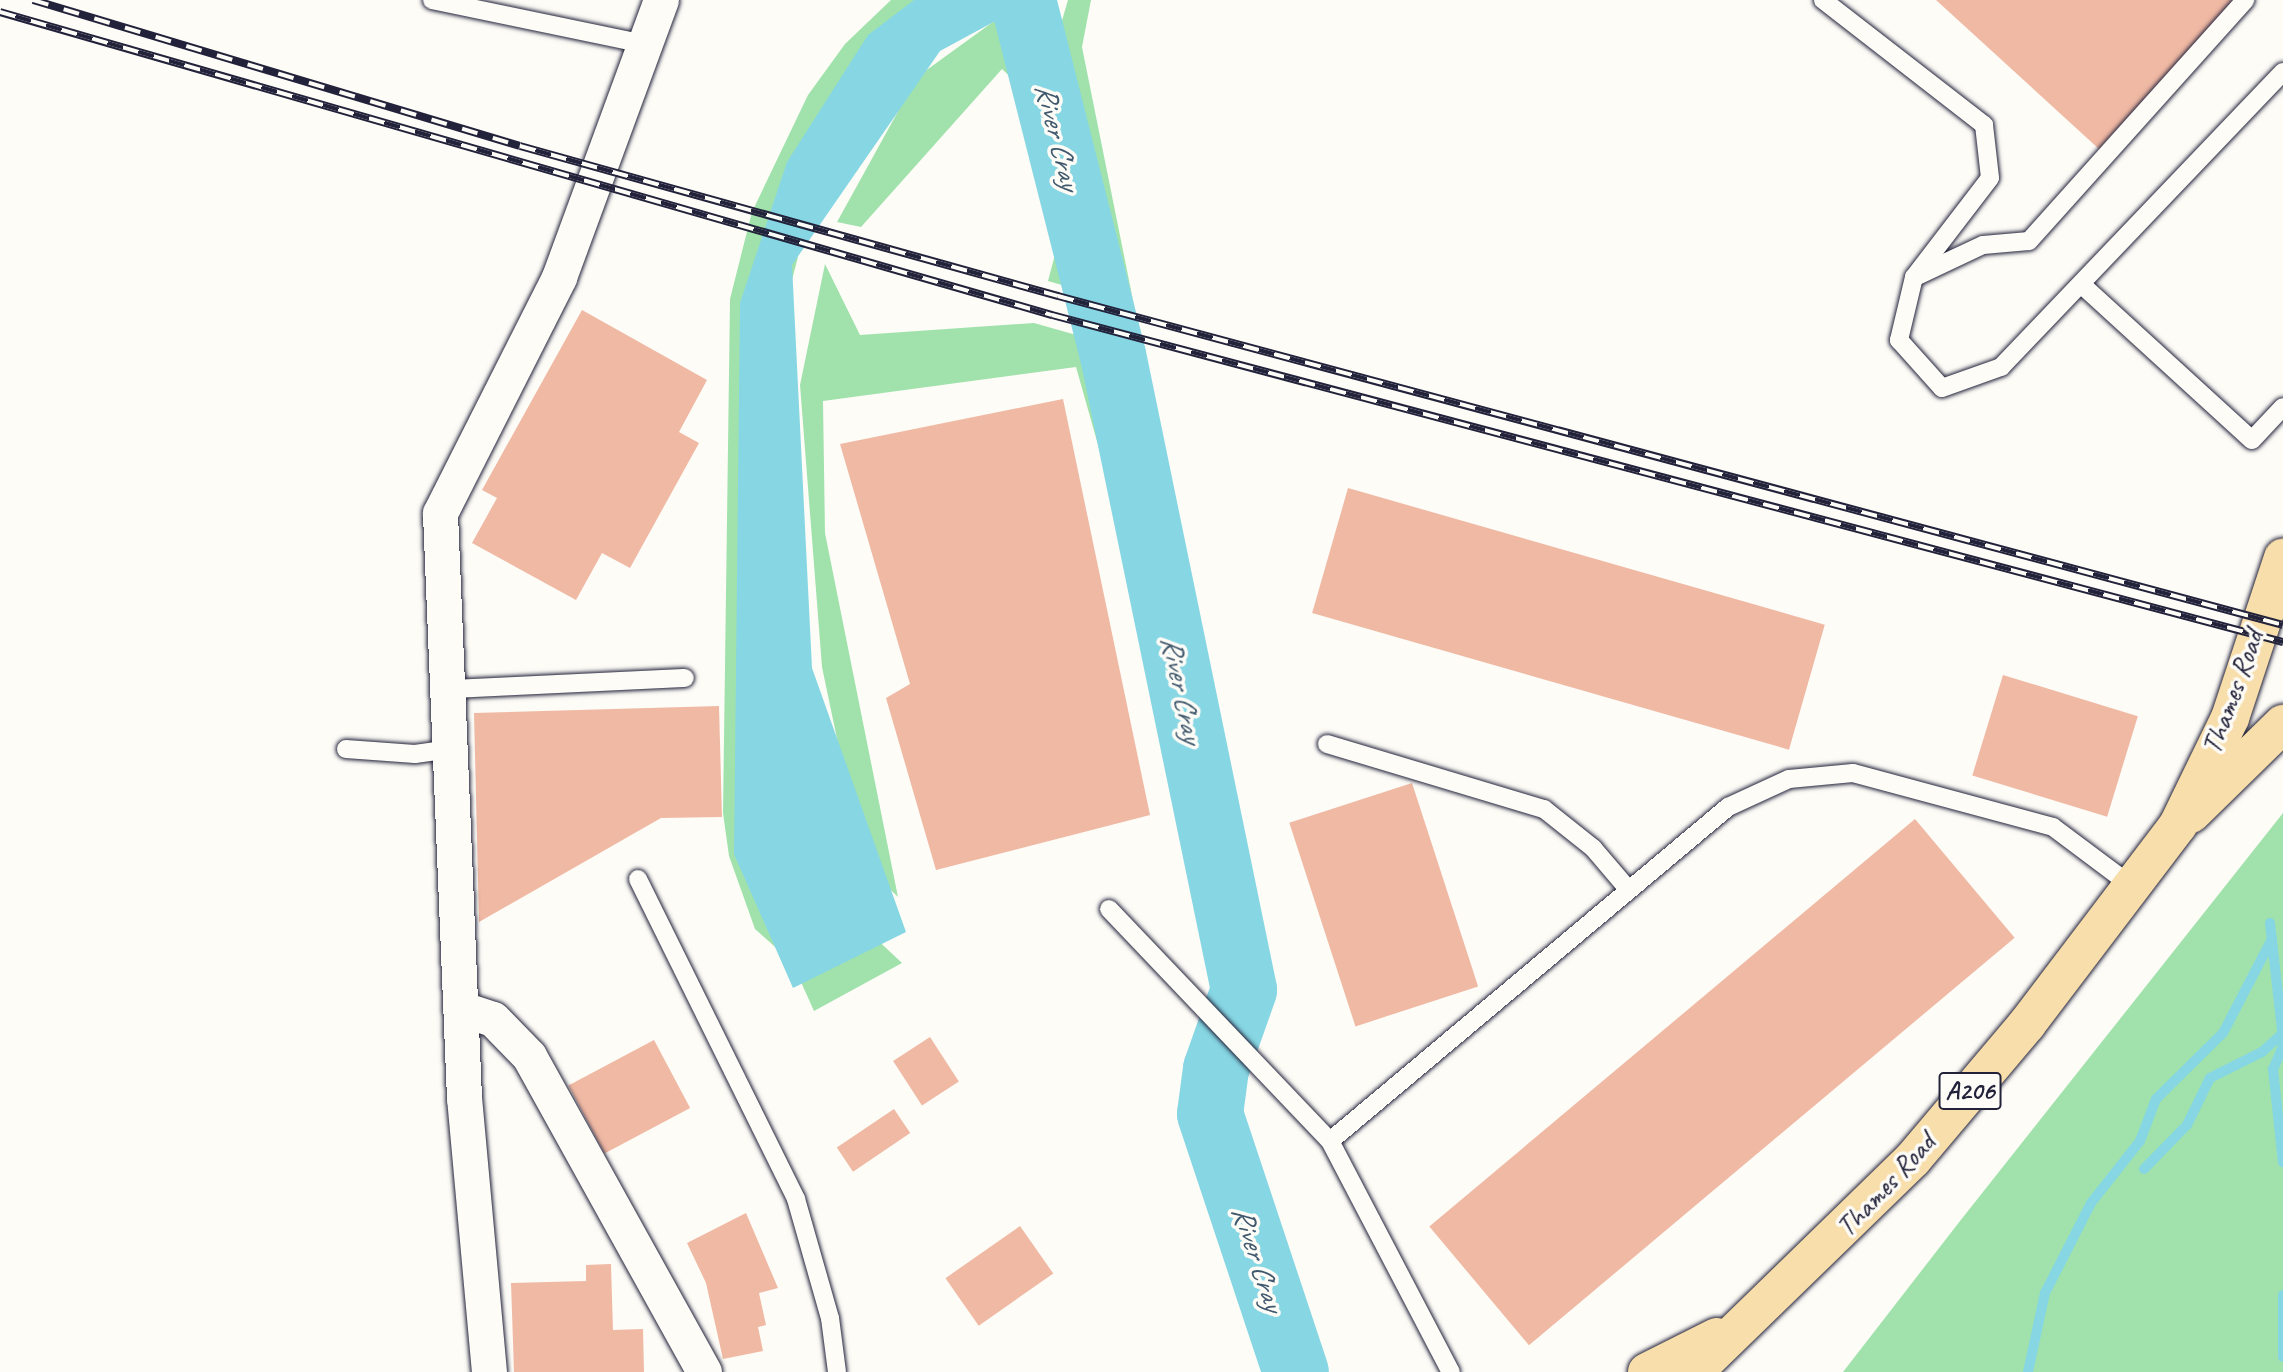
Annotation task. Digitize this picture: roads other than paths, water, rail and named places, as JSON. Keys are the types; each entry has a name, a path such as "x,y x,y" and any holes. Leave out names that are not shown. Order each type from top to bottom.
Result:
{"main road":[{"name":"Thames Road","path":"2178,825 2230,718 2283,558"},
{"name":"Thames Road","path":"1694,1372 1731,1330 1821,1254 1913,1159 2178,825 2283,724"},
{"name":"Thames Road","path":"1647,1372 1731,1330"}],"street":[{"path":"489,1372 464,1098 465,1010 451,749 451,689 440,513 559,277 661,0"},
{"path":"465,1010 493,1019 529,1056 704,1372"}],"lane":[{"path":"432,0 645,44"},
{"path":"1823,0 1984,125 1990,178 1913,278 1899,340 1942,388 2001,367 2283,72"},
{"path":"1913,278 1983,245 2029,241 2245,0"},
{"path":"2081,284 2252,440 2283,407"},
{"path":"451,689 685,678"},
{"path":"1327,744 1544,809 1593,848 1628,889"},
{"path":"346,749 415,754 451,749"},
{"path":"1330,1141 1728,807 1788,779 1853,773 2053,827 2132,886"},
{"path":"638,879 796,1199 830,1318 837,1372"},
{"path":"1109,909 1330,1141 1451,1372"}],"water":[{"path":"914,0 1034,0 940,51 792,265 812,668 906,932 793,988 734,854 740,303 787,162 868,35"}],"waterway":[{"name":"River Cray","path":"1023,0 1113,355 1244,990 1216,1069 1210,1114 1296,1372"},
{"path":"2270,923 2283,1039"},
{"path":"2028,1372 2045,1293 2091,1203 2140,1141 2156,1099 2223,1033 2272,939"},
{"path":"2144,1169 2187,1125 2210,1078 2262,1052 2282,1034"},
{"path":"2283,1046 2273,1069 2283,1162"},
{"path":"2283,1295 2283,1357"}],"railway":[{"path":"33,0 520,146 1058,296 2283,625"},
{"path":"0,12 1052,315 2283,642"}]}
